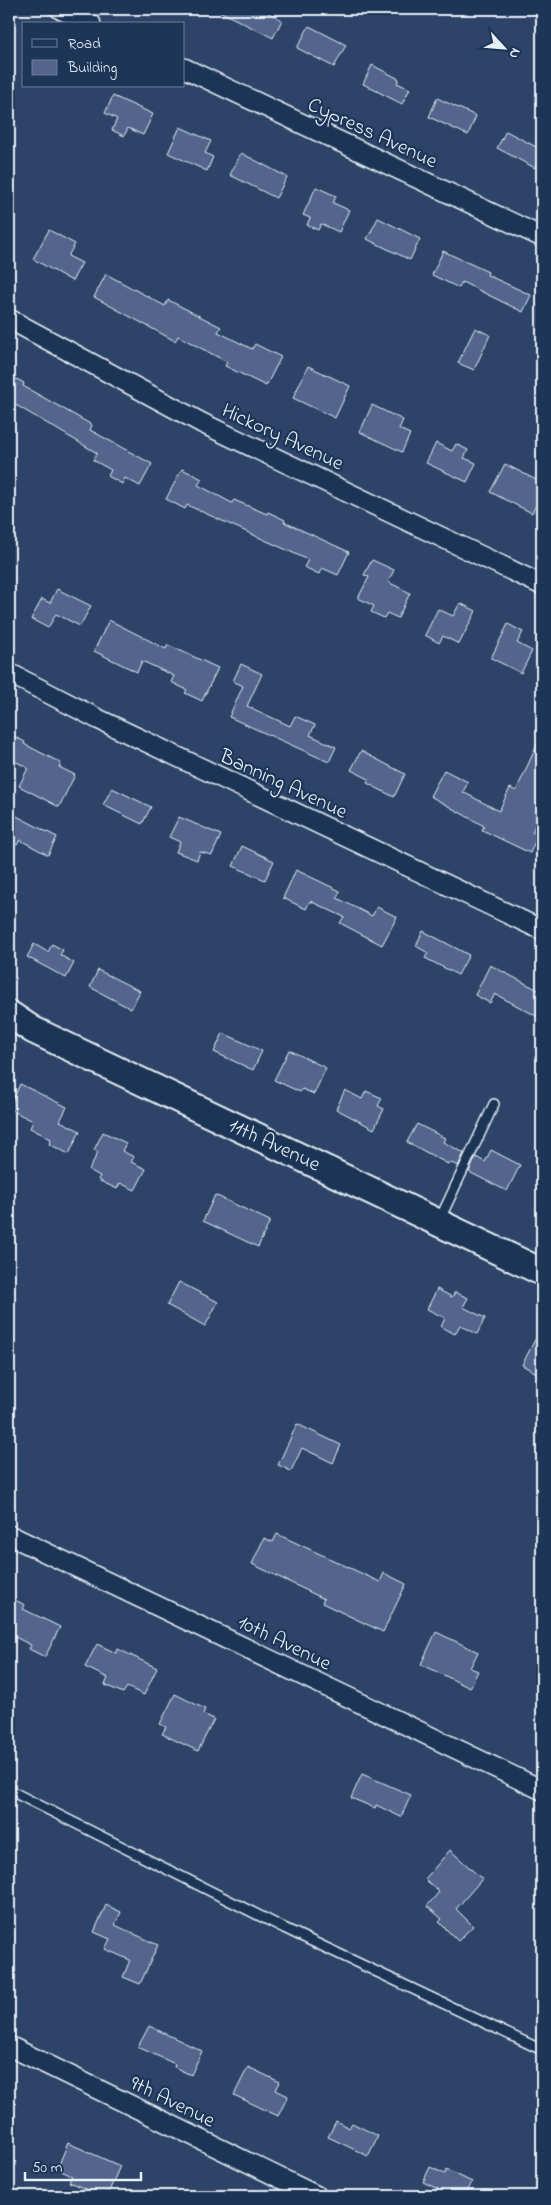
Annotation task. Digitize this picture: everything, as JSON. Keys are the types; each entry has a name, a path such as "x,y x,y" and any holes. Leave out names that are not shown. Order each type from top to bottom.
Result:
{"main road":[{"name":"11th Avenue","path":"9,1014 33,1030 542,1272"}],"street":[{"path":"60,9 87,22"},
{"name":"Cypress Avenue","path":"185,68 542,237"},
{"name":"Hickory Avenue","path":"9,319 202,423 542,584"},
{"name":"Banning Avenue","path":"9,673 98,719 542,930"},
{"name":"10th Avenue","path":"9,1535 542,1790"},
{"name":"9th Avenue","path":"9,2046 317,2196"}],"lane":[{"path":"438,1222 494,1104"},
{"path":"9,1790 284,1928 542,2050"}],"building":[{"path":"215,9 261,9 282,20 273,38"},
{"path":"309,26 346,45 334,67 297,48"},
{"path":"372,65 399,79 397,83 410,89 402,104 363,84"},
{"path":"113,96 153,114 143,135 128,128 124,136 112,130 117,119 105,113"},
{"path":"437,98 476,116 468,135 429,117"},
{"path":"180,127 211,141 205,153 213,157 207,171 168,153"},
{"path":"506,131 542,150 535,168 497,148"},
{"path":"241,153 287,177 276,198 230,175"},
{"path":"316,187 336,196 333,203 349,210 339,232 321,224 318,230 307,225 310,218 303,215"},
{"path":"378,218 420,239 410,260 367,239"},
{"path":"49,230 75,244 68,256 82,263 72,281 33,259"},
{"path":"443,251 488,272 487,275 531,295 523,312 462,282 459,288 432,275"},
{"path":"106,274 165,306 168,300 221,327 218,332 252,349 255,344 281,357 266,386 225,366 227,362 178,336 175,341 94,297"},
{"path":"475,328 490,335 474,370 458,363"},
{"path":"308,366 350,386 335,418 293,398"},
{"path":"9,375 24,383 23,386 92,425 90,430 152,464 140,486 125,478 122,484 108,476 111,470 93,460 97,453 9,401"},
{"path":"372,405 403,420 399,429 410,434 402,452 360,432"},
{"path":"436,443 452,451 456,444 468,450 464,458 476,463 467,482 426,463"},
{"path":"505,464 542,483 542,493 532,513 490,492"},
{"path":"182,469 202,479 198,485 232,503 234,500 267,514 268,512 285,520 284,522 349,552 338,575 322,568 319,574 304,567 308,560 187,505 185,509 166,499"},
{"path":"372,560 394,570 388,582 410,593 398,618 387,613 384,618 371,612 374,606 358,598 369,577 364,575"},
{"path":"57,589 91,606 80,626 56,614 48,628 31,619 42,599 50,603"},
{"path":"460,603 476,611 459,644 443,636 439,643 425,635 438,609 453,616"},
{"path":"109,620 166,649 168,645 218,668 202,701 185,693 187,690 171,682 174,676 142,661 137,672 94,651"},
{"path":"508,624 523,632 517,643 532,651 521,673 491,658"},
{"path":"241,664 262,674 247,706 290,726 295,716 315,725 310,735 336,747 329,762 229,717 243,686 233,681"},
{"path":"9,734 61,763 59,767 75,775 59,807 19,786 28,768 9,758"},
{"path":"542,734 542,810 532,832 538,835 530,853 482,830 484,826 430,796 444,770 468,782 463,792 499,811 510,788 516,791"},
{"path":"361,751 405,774 394,797 367,783 369,779 351,770"},
{"path":"112,788 151,807 142,824 103,805"},
{"path":"9,812 57,837 48,855 20,840 17,845 9,840"},
{"path":"179,817 221,835 212,855 200,852 197,860 176,852 180,842 169,837"},
{"path":"242,846 274,861 265,880 233,866"},
{"path":"296,870 340,891 337,898 372,916 377,907 397,917 382,945 340,923 344,917 310,901 306,909 283,898"},
{"path":"423,931 469,955 458,975 425,958 428,953 416,946"},
{"path":"34,944 48,952 52,944 63,950 60,955 74,963 66,978 27,957"},
{"path":"490,965 542,992 542,1019 495,994 490,1003 475,995"},
{"path":"98,970 140,991 131,1009 90,987"},
{"path":"223,1033 262,1051 253,1070 214,1052"},
{"path":"289,1050 326,1068 314,1094 302,1089 300,1092 274,1080"},
{"path":"20,1084 67,1107 60,1121 80,1131 69,1154 49,1144 51,1139 30,1128 33,1121 9,1109"},
{"path":"345,1090 362,1099 366,1091 382,1098 378,1106 384,1109 374,1129 336,1109"},
{"path":"417,1124 445,1138 443,1142 464,1153 458,1166 449,1162 448,1164 407,1142"},
{"path":"103,1132 126,1143 122,1151 134,1157 131,1162 146,1169 135,1190 120,1183 117,1189 98,1180 100,1176 89,1170 98,1152 94,1150"},
{"path":"491,1150 520,1165 507,1191 469,1172 476,1157 485,1162"},
{"path":"215,1195 270,1221 258,1247 203,1221"},
{"path":"179,1282 218,1302 205,1326 167,1305"},
{"path":"437,1289 452,1297 455,1292 468,1298 463,1307 485,1318 477,1334 460,1325 455,1334 441,1327 445,1318 427,1309"},
{"path":"542,1326 542,1376 522,1365"},
{"path":"297,1424 341,1445 333,1463 302,1448 291,1471 278,1465"},
{"path":"277,1534 380,1582 384,1573 406,1584 383,1632 322,1603 324,1599 252,1564 264,1538 273,1542"},
{"path":"9,1597 25,1605 23,1609 60,1627 45,1657 29,1649 31,1645 9,1634"},
{"path":"436,1632 478,1652 470,1668 478,1671 470,1688 421,1664"},
{"path":"97,1644 116,1653 118,1649 157,1668 144,1695 127,1687 123,1693 105,1685 108,1678 85,1667"},
{"path":"175,1694 205,1709 203,1714 214,1719 198,1751 162,1734 166,1727 160,1724"},
{"path":"362,1774 411,1795 401,1817 376,1805 375,1808 351,1798"},
{"path":"450,1850 482,1879 456,1909 473,1926 458,1941 439,1922 442,1919 427,1906 439,1892 425,1879"},
{"path":"106,1905 121,1912 115,1925 158,1945 140,1984 123,1977 130,1960 105,1949 110,1939 94,1932"},
{"path":"149,2026 202,2051 191,2075 174,2067 175,2064 138,2047"},
{"path":"248,2067 280,2082 276,2090 288,2096 278,2116 234,2095"},
{"path":"336,2121 349,2128 352,2123 378,2136 368,2156 328,2137"},
{"path":"68,2143 120,2166 107,2196 88,2196 90,2191 69,2182 72,2176 57,2169"},
{"path":"430,2167 445,2174 447,2170 472,2182 465,2196 447,2196 437,2191 438,2189 423,2182"}]}
